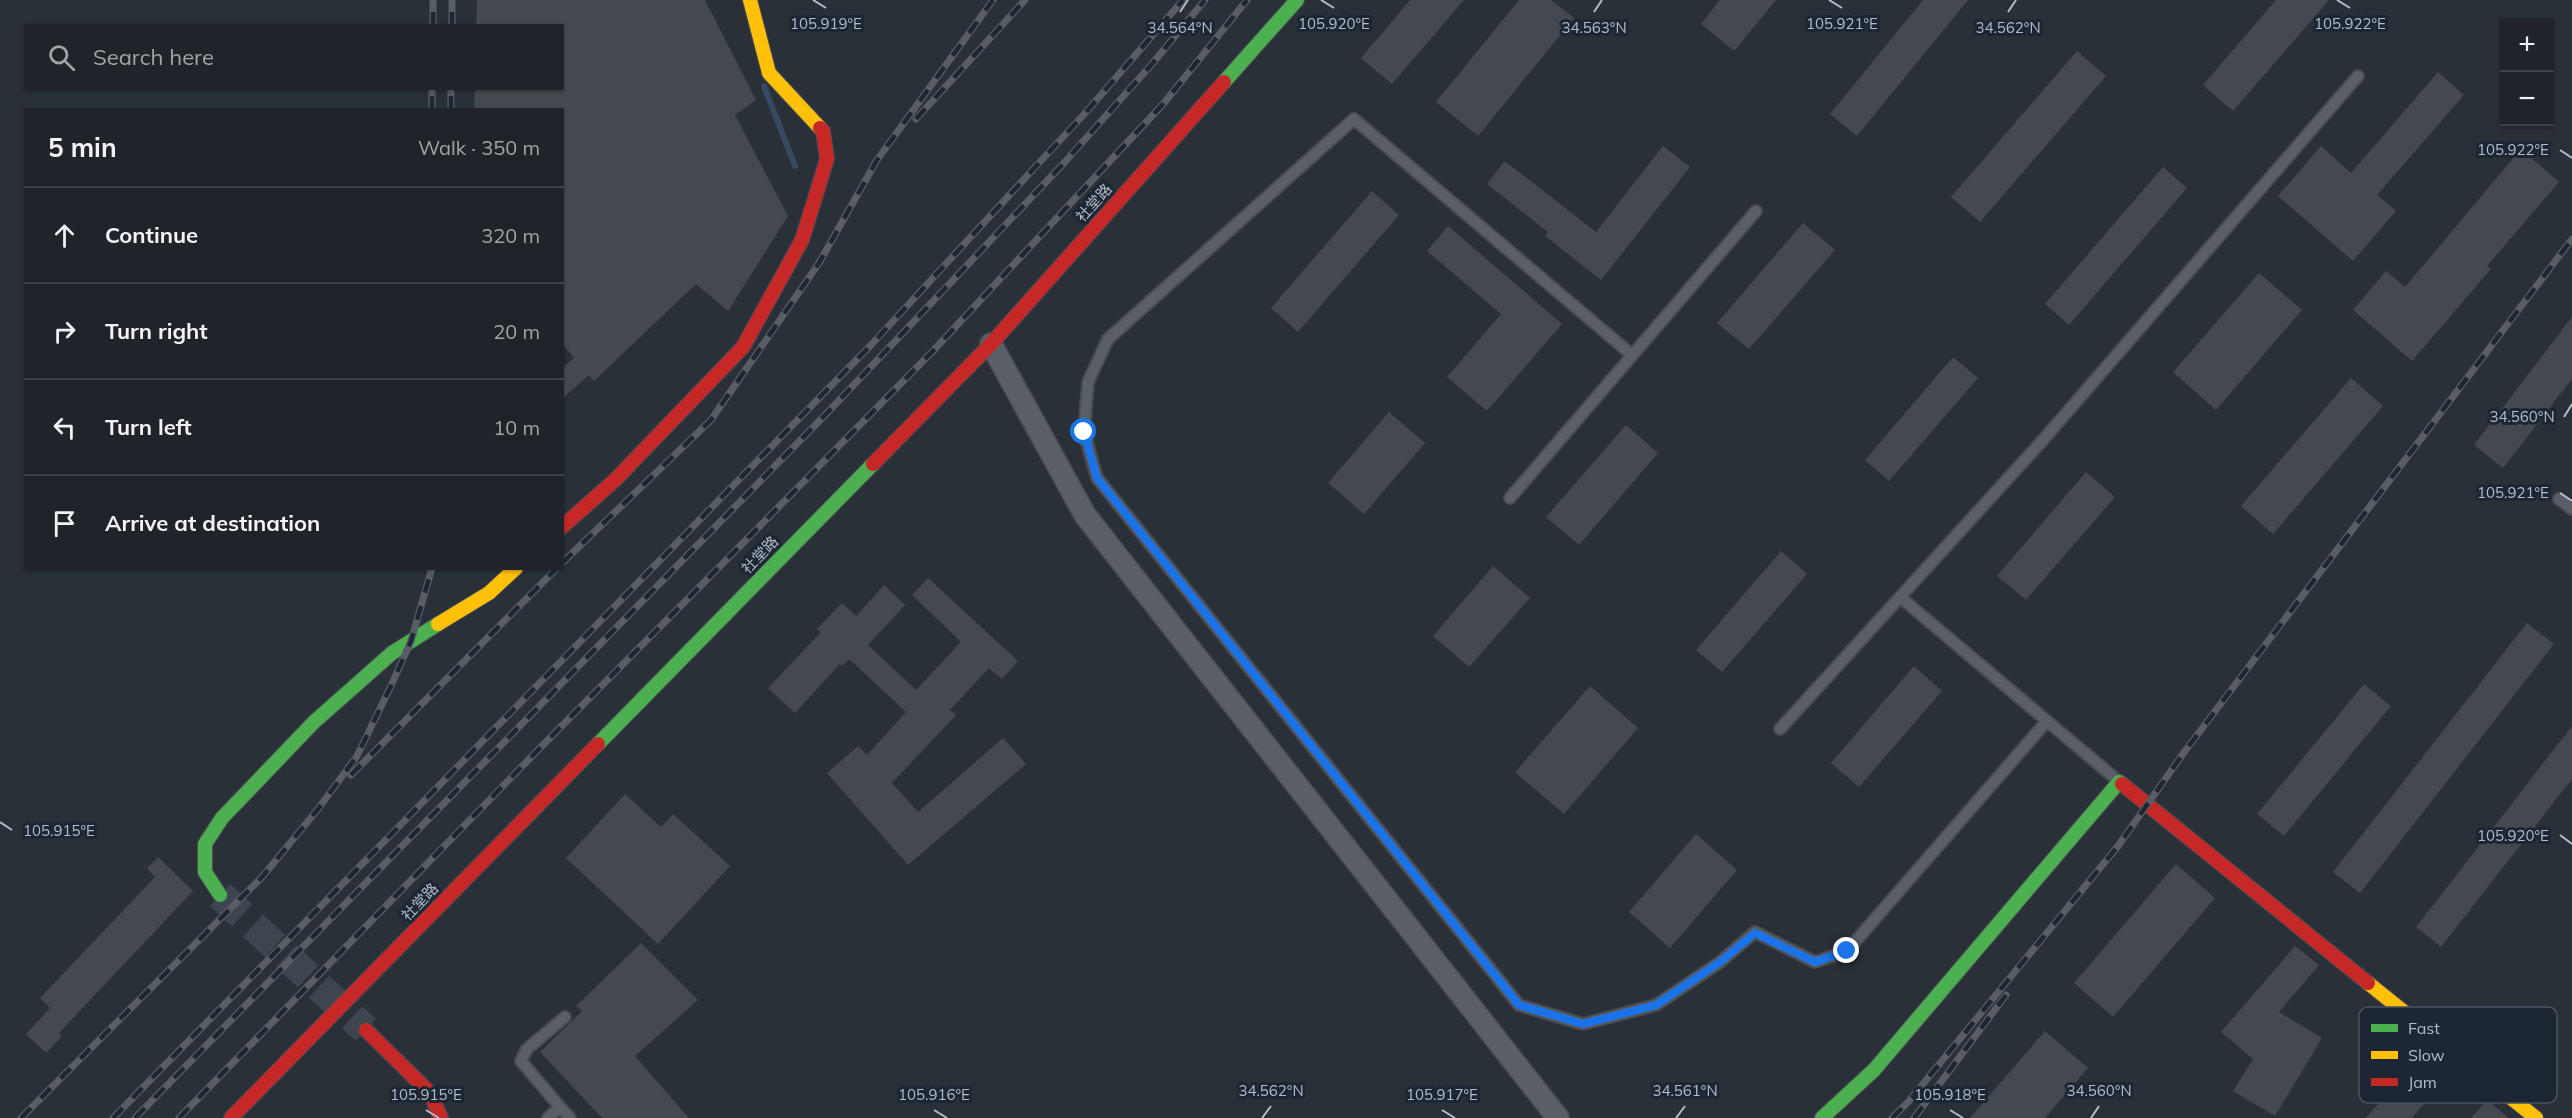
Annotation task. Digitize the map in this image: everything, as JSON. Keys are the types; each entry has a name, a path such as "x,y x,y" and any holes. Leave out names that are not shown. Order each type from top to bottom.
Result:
{"street":[{"path":"564,525 615,480 743,347 802,240 827,159 823,131 769,73 750,0"},
{"name":"社堂路","path":"231,1118 991,344 1297,0"},
{"path":"991,344 1085,515 1558,1118"},
{"path":"220,895 206,872 204,844 222,818 314,722 392,653 489,593 514,570"},
{"path":"1822,1118 1874,1070 2119,782 2398,1007"},
{"path":"366,1030 430,1093 441,1118"},
{"path":"2517,1103 2536,1118"}],"lane":[{"path":"1780,729 2043,440 2358,76"},
{"path":"1632,355 1354,119 1108,339 1088,382 1084,432 1097,478 1519,1005 1583,1024 1656,1005 1720,962 1755,933 1815,962 1847,951 2047,721"},
{"path":"1510,498 1756,211"},
{"path":"2559,499 2572,509"},
{"path":"1900,597 2119,782"},
{"path":"565,1017 527,1049 522,1061 570,1118"},
{"path":"548,1118 560,1107"}],"building":[{"path":"477,0 705,0 756,100 735,115 788,216 728,311 696,284 594,381 589,375 564,397 564,366 574,358 564,346 564,108 474,108 475,90 564,90 564,24 476,24"},
{"path":"1410,0 1464,0 1392,84 1361,58"},
{"path":"1519,0 1551,0 1574,18 1478,136 1436,102"},
{"path":"1720,0 1776,0 1734,51 1701,24"},
{"path":"1923,0 1968,0 1857,136 1830,114"},
{"path":"2276,0 2329,0 2233,111 2203,85"},
{"path":"2077,51 2106,76 1980,222 1951,197"},
{"path":"2438,72 2464,95 2377,195 2396,211 2353,261 2278,196 2321,146 2351,173"},
{"path":"1663,146 1690,167 1601,280 1545,236 1548,232 1487,184 1505,161 1596,232"},
{"path":"2521,149 2559,182 2487,266 2491,269 2412,361 2353,310 2386,271 2405,287"},
{"path":"2163,167 2187,188 2069,325 2045,304"},
{"path":"1372,191 1399,215 1298,332 1271,308"},
{"path":"1803,223 1835,250 1749,349 1717,323"},
{"path":"1448,226 1562,324 1487,411 1447,377 1501,314 1427,251"},
{"path":"2259,273 2302,310 2216,410 2173,372"},
{"path":"2572,317 2572,379 2503,468 2474,445"},
{"path":"1953,357 1978,378 1889,481 1865,460"},
{"path":"2351,378 2383,406 2273,534 2241,506"},
{"path":"1389,412 1425,443 1364,514 1328,483"},
{"path":"1626,425 1658,453 1579,545 1546,517"},
{"path":"2086,472 2115,497 2026,600 1997,576"},
{"path":"1781,551 1807,574 1722,672 1696,650"},
{"path":"1493,566 1530,598 1469,667 1433,636"},
{"path":"928,578 1018,661 1002,679 989,668 950,710 956,715 892,783 918,812 1003,738 1026,764 908,865 827,773 858,746 867,755 906,712 849,659 842,666 840,664 795,713 768,688 821,632 817,629 842,603 856,616 884,585 905,605 868,645 916,690 961,642 912,595"},
{"path":"2527,623 2554,644 2360,893 2333,872"},
{"path":"1914,666 1942,691 1859,787 1831,763"},
{"path":"2364,684 2391,706 2284,836 2257,814"},
{"path":"1590,686 1638,728 1564,814 1515,772"},
{"path":"2572,726 2572,779 2441,947 2416,927"},
{"path":"625,794 661,827 673,814 730,866 658,944 566,858"},
{"path":"1696,834 1737,870 1670,948 1629,912"},
{"path":"158,857 193,891 59,1033 62,1036 46,1053 26,1034 50,1008 40,998 155,877 147,868"},
{"path":"2176,864 2215,898 2113,1017 2074,983"},
{"path":"641,943 698,1000 635,1056 689,1118 602,1118 540,1052 582,1011 576,1006"},
{"path":"2295,946 2319,965 2279,1012 2322,1038 2275,1116 2233,1091 2253,1059 2221,1032"},
{"path":"2045,1031 2088,1068 2045,1118 1970,1118"},
{"path":"2379,1103 2425,1103 2412,1118 2366,1118"},
{"path":"2484,1103 2491,1103 2509,1118 2471,1118"}],"waterway":[{"path":"764,86 795,166"}],"tunnel":[{"path":"220,895 366,1030"}],"railway":[{"path":"433,0 433,24"},
{"path":"452,0 452,24"},
{"path":"564,561 711,420 819,263 877,160 993,0"},
{"path":"916,119 1025,0"},
{"path":"113,1118 871,345 1087,111 1183,0"},
{"path":"135,1118 828,412 1063,164 1152,64 1205,0"},
{"path":"179,1118 537,751 932,352 1164,103 1247,0"},
{"path":"432,90 432,108"},
{"path":"451,90 451,108"},
{"path":"1892,1118 1909,1101 2118,846 2185,751 2572,239"},
{"path":"21,1118 263,876 318,809 357,756 390,688 411,641 431,570"},
{"path":"351,775 555,570"},
{"path":"1914,1118 2006,995"}],"traffic: fast":[{"path":"1224,82 1297,0"},
{"path":"598,744 873,464"},
{"path":"220,895 205,872 205,844 222,818 314,722 392,653 438,624"},
{"path":"1822,1118 1874,1070 2119,782 2122,784"}],"traffic: slow":[{"path":"750,0 769,73 820,128"},
{"path":"438,624 489,593 514,570"},
{"path":"2368,983 2398,1007"},
{"path":"2517,1103 2536,1118"}],"traffic: jam":[{"path":"873,464 991,344 1224,82"},
{"path":"564,525 615,480 743,347 802,240 827,159 823,131 820,128"},
{"path":"231,1118 598,744"},
{"path":"2122,784 2368,983"},
{"path":"366,1030 430,1093 441,1118"}],"route":[{"path":"1084,432 1097,478 1519,1005 1583,1024 1656,1005 1720,962 1755,933 1815,962 1847,951"}]}
